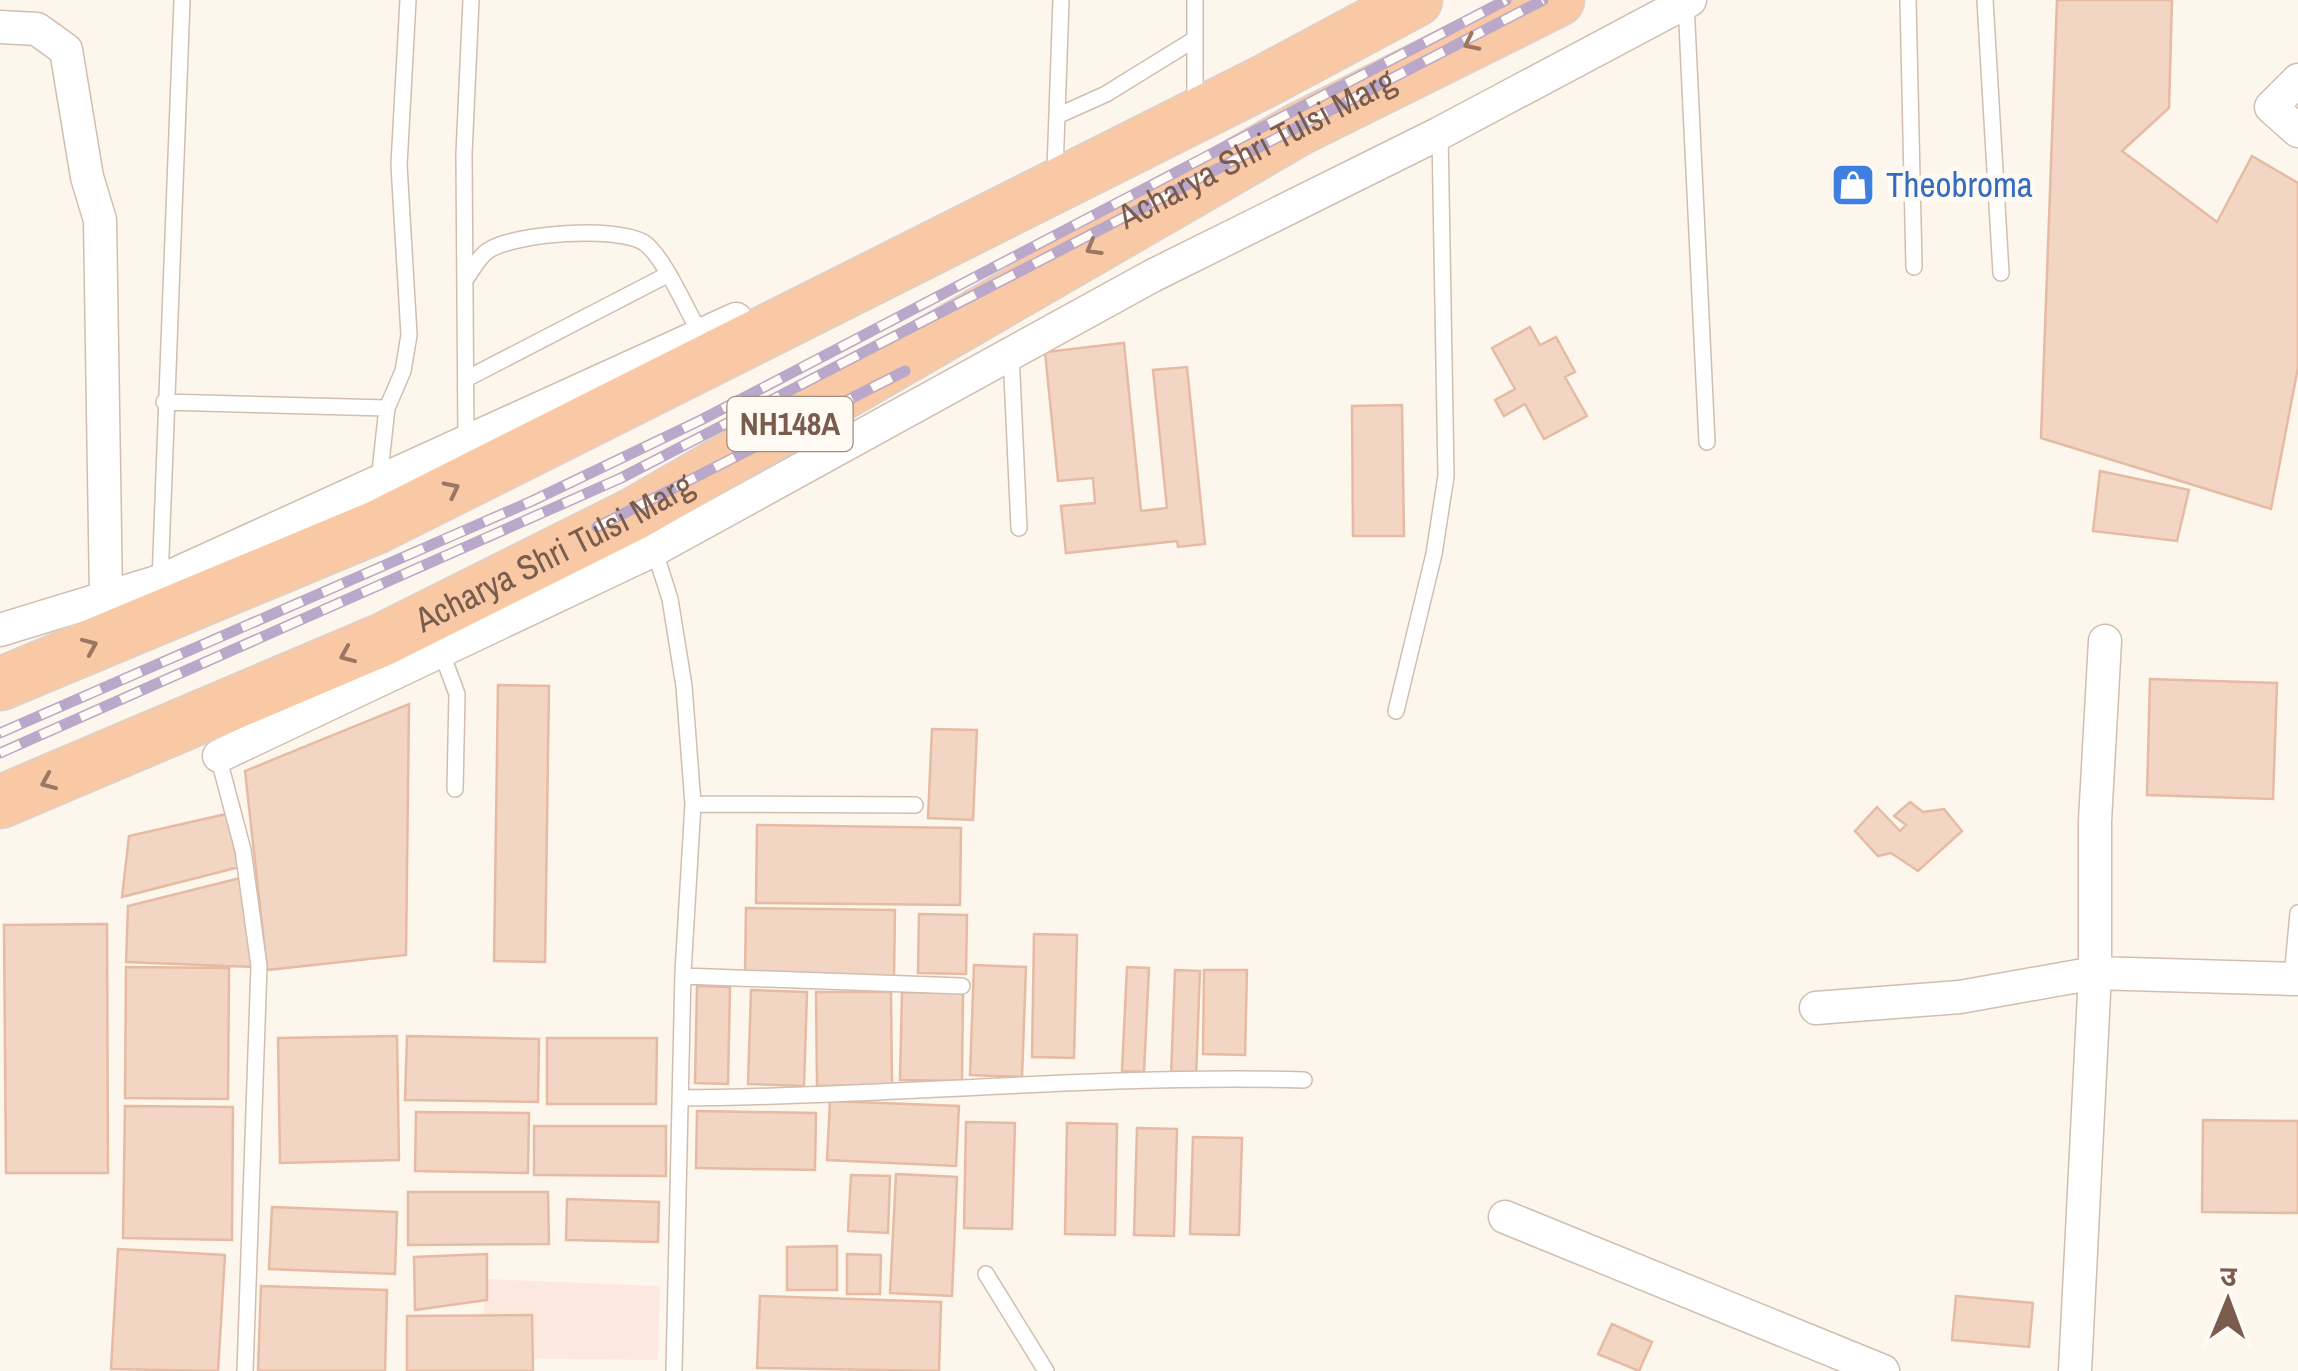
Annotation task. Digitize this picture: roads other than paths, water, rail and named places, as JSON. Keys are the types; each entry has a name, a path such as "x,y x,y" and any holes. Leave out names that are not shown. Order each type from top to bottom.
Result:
{"highway":[{"name":"Acharya Shri Tulsi Marg","path":"0,684 160,599 379,506 1267,80 1416,0"},
{"name":"Acharya Shri Tulsi Marg","path":"0,802 213,735 432,636 644,532 1298,129 1558,0"}],"street":[{"path":"379,506 466,444 1055,170 1373,0"},
{"path":"644,532 1011,354 1152,276 1440,133 1688,1"},
{"path":"0,27 48,32 66,50 87,177 100,220 106,598"},
{"path":"2298,80 2271,107 2298,131"},
{"path":"0,630 106,598 160,599"},
{"path":"2075,1371 2095,973 2095,821 2105,641"},
{"path":"1816,1008 1960,996 2095,973 2295,978"},
{"path":"1504,1217 1883,1371"}],"lane":[{"path":"160,599 164,402 182,0"},
{"path":"379,506 387,408 403,372 409,335 399,180 408,0"},
{"path":"466,444 464,154 471,0"},
{"path":"1055,170 1061,0"},
{"path":"1195,0 1195,98"},
{"path":"1908,0 1914,267"},
{"path":"1985,0 2001,273"},
{"path":"1688,1 1707,442"},
{"path":"1057,116 1106,94 1195,39"},
{"path":"1396,711 1434,554 1446,476 1440,133"},
{"path":"465,280 486,252 514,239 611,233 644,242 701,335"},
{"path":"466,378 667,274"},
{"path":"1011,354 1019,528"},
{"path":"164,402 387,408"},
{"path":"644,532 670,600 693,804 684,976 674,1371"},
{"path":"432,636 457,694 455,788"},
{"path":"213,735 243,850 259,966 244,1371"},
{"path":"693,804 916,805"},
{"path":"2295,978 2298,912"},
{"path":"684,976 962,986"},
{"path":"680,1098 957,1090 1054,1081 1304,1080"},
{"path":"986,1274 1046,1371"}],"railway":[{"path":"0,733 532,501 701,420 1506,0"},
{"path":"0,753 621,478 1543,0"},
{"path":"597,527 905,371"}],"place":[{"name":"Theobroma","path":"1853,185"}]}
